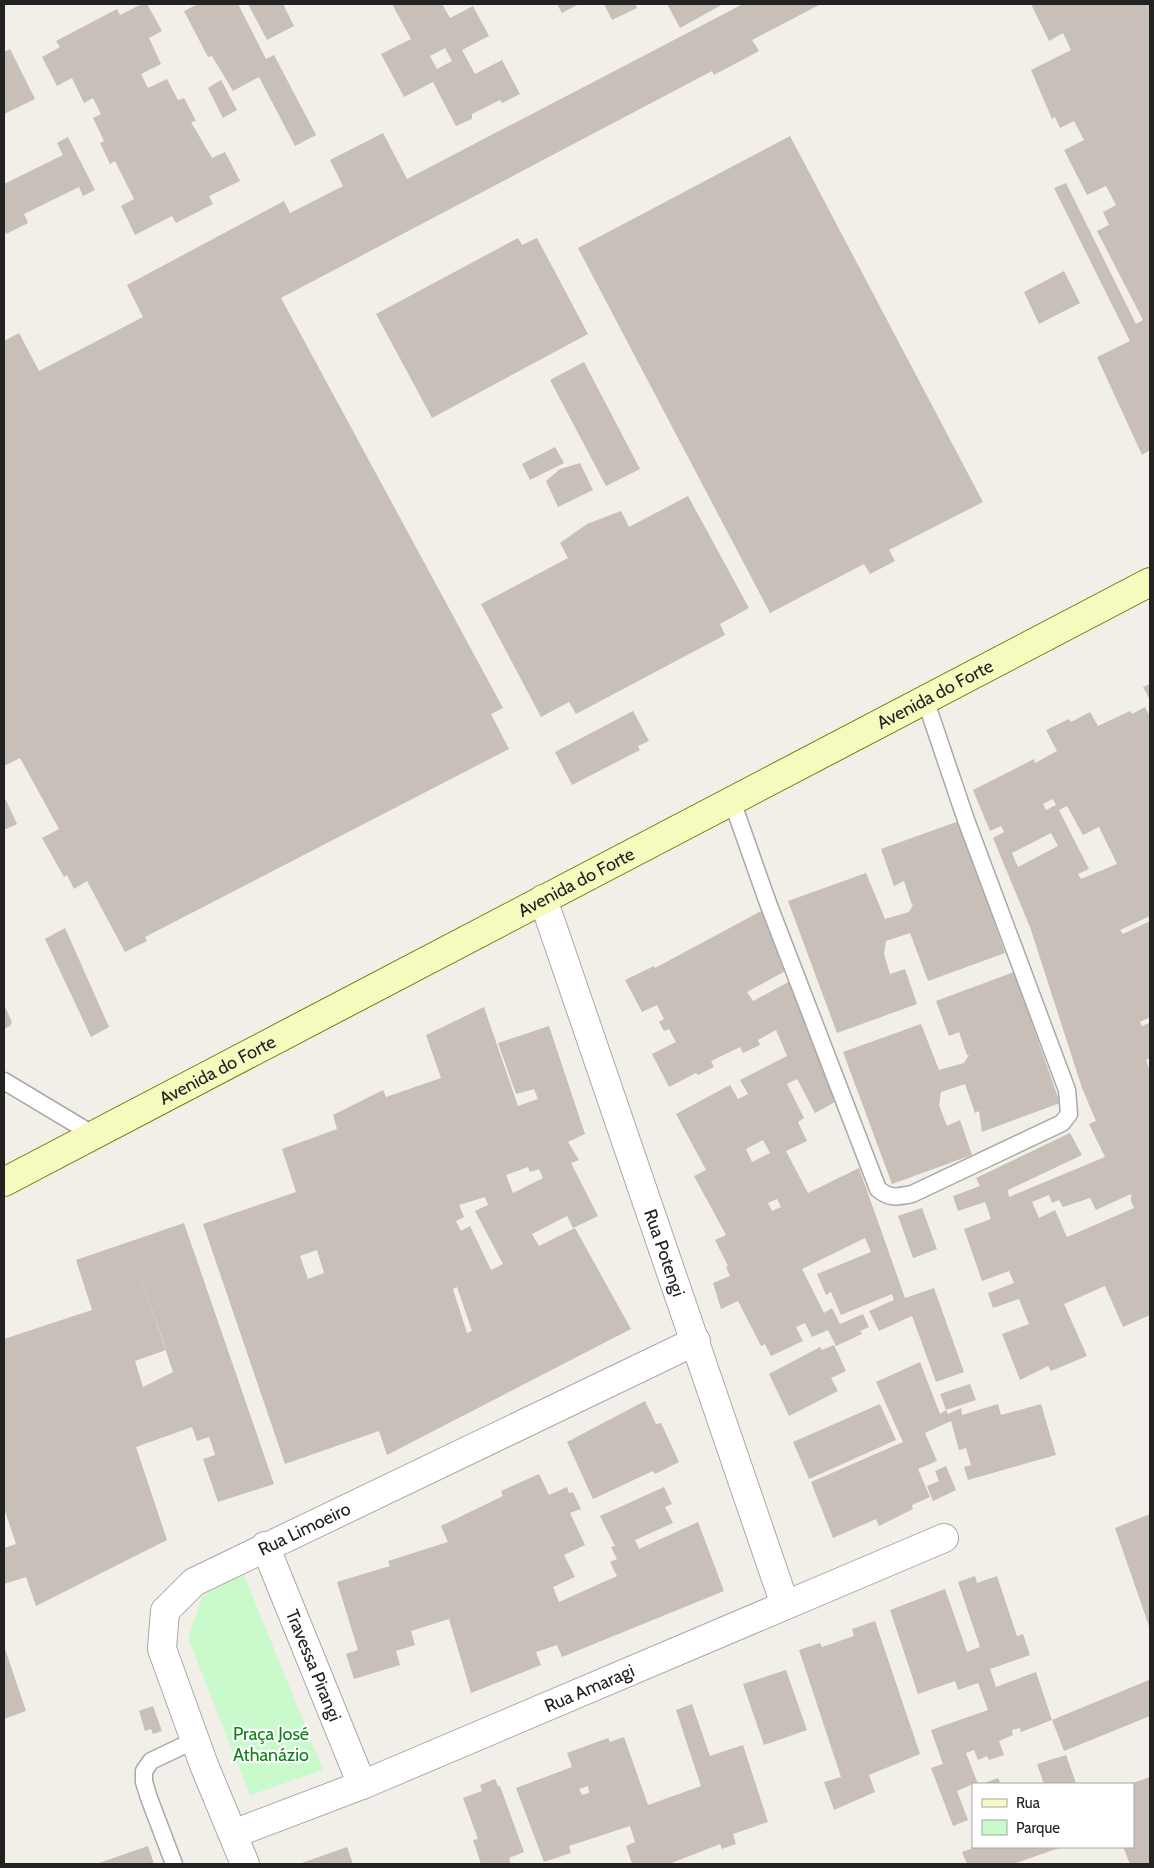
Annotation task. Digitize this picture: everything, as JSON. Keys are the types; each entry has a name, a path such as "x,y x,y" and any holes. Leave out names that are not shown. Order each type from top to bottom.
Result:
{"main road":[{"name":"Avenida do Forte","path":"4,1182 1150,582"}],"street":[{"name":"Rua Potengi","path":"543,899 696,1340 785,1605"},
{"name":"Rua Limoeiro","path":"245,1864 195,1740 162,1650 165,1610 194,1582 265,1546 696,1340"},
{"name":"Rua Amaragi","path":"232,1834 362,1785 944,1538"},
{"name":"Travessa Pirangi","path":"265,1546 362,1785"}],"lane":[{"path":"732,801 768,903 878,1189 887,1196 897,1197 912,1194 1062,1123 1069,1114 1067,1090 970,829 926,699"},
{"path":"4,1081 94,1136"},
{"path":"174,1864 149,1798 144,1782 144,1771 151,1761 195,1740"}],"green space":[{"name":"Praça José Athanázio","path":"243,1572 323,1770 250,1795 188,1638 202,1597"}],"building":[{"path":"142,4 147,4 162,31 149,38 161,64 141,74 148,88 167,79 178,100 184,98 196,121 191,122 212,158 225,152 240,181 209,196 213,204 176,223 172,216 135,235 121,206 134,199 115,161 110,164 100,143 104,141 93,118 101,114 93,98 84,103 72,78 57,86 42,57 60,47 56,41 117,9 120,15"},
{"path":"198,4 238,4 266,59 274,55 316,135 295,146 259,77 233,91 212,56 208,57 184,11"},
{"path":"248,4 283,4 294,26 267,40"},
{"path":"392,4 442,4 450,18 473,6 489,36 462,50 475,74 502,60 520,94 502,103 500,100 472,114 472,119 456,126 433,82 404,97 381,54 411,39","holes":["445,48 452,61 437,69 430,56"]},
{"path":"557,4 579,4 562,13"},
{"path":"604,4 635,4 637,8 612,20"},
{"path":"667,4 723,4 680,28"},
{"path":"743,4 821,4 752,40 759,51 714,75 712,71 281,298 503,708 491,714 509,749 145,937 147,941 125,952 87,881 74,889 67,875 64,877 42,838 59,829 20,758 4,766 4,341 19,333 39,371 143,317 127,285 284,201 290,213 343,186 330,160 383,133 407,179"},
{"path":"1031,4 1150,4 1150,450 1142,455 1097,357 1130,341 1054,188 1066,183 1136,324 1143,320 1097,231 1109,225 1103,212 1116,205 1106,186 1087,195 1064,150 1084,140 1074,121 1060,128 1055,117 1052,119 1031,70 1071,50 1063,33 1049,41"},
{"path":"10,49 35,99 4,114 4,52"},
{"path":"221,80 237,110 223,118 208,88"},
{"path":"790,136 983,502 889,550 895,561 870,574 864,564 770,613 578,248"},
{"path":"68,137 95,190 83,196 79,187 24,214 28,223 6,234 4,228 4,184 63,155 57,143"},
{"path":"518,238 522,245 537,238 588,334 432,418 376,314"},
{"path":"1064,271 1080,303 1039,324 1024,292"},
{"path":"584,362 640,469 606,486 550,380"},
{"path":"555,447 564,463 530,480 522,464"},
{"path":"580,463 593,490 558,507 546,481 560,469"},
{"path":"688,496 749,608 720,624 725,635 576,714 569,702 541,717 481,604 568,558 560,543 587,524 621,511 629,527"},
{"path":"1150,684 1150,700 1143,687"},
{"path":"1145,707 1150,717 1150,916 1120,930 1123,934 1150,921 1150,1017 1140,1022 1142,1026 1149,1023 1150,1026 1150,1058 1146,1060 1150,1072 1150,1315 1123,1327 1105,1286 1064,1304 1087,1356 1051,1371 1048,1366 1020,1380 1002,1334 1029,1324 1019,1299 993,1308 988,1293 1014,1283 1009,1271 982,1281 964,1229 991,1219 987,1207 985,1202 958,1211 953,1196 980,1186 976,1178 1070,1133 1082,1155 1008,1190 1009,1197 1105,1157 1089,1124 1096,1121 1082,1088 1030,927 993,838 1004,832 1001,826 990,831 973,790 1034,759 1035,763 1057,751 1046,730 1069,719 1071,722 1090,712 1098,726 1130,711 1132,714","holes":["1053,799 1056,805 1046,810 1043,804","1067,806 1083,835 1099,827 1117,864 1081,879 1078,874 1089,869 1059,810","1051,833 1058,846 1018,867 1012,853","1131,1194 1134,1208 1067,1237 1055,1210 1039,1218 1032,1202 1049,1195 1052,1203 1059,1200 1063,1207 1090,1198 1096,1210"]},
{"path":"633,711 649,741 638,746 640,750 572,785 555,752"},
{"path":"4,796 17,824 4,830"},
{"path":"959,821 1005,953 928,981 910,933 886,941 884,954 890,974 905,969 917,1004 837,1033 788,901 866,873 885,919 909,912 914,903 912,905 904,881 894,886 881,849"},
{"path":"767,908 789,969 747,992 753,1001 792,980 835,1102 815,1113 797,1079 787,1084 804,1118 798,1122 807,1141 786,1151 808,1193 859,1168 905,1298 934,1288 964,1372 936,1382 912,1316 879,1331 869,1311 894,1300 892,1294 841,1315 831,1292 826,1295 817,1274 871,1252 865,1238 802,1269 824,1313 832,1308 840,1324 863,1314 869,1327 860,1331 862,1334 836,1346 828,1330 812,1337 805,1323 796,1327 803,1341 771,1356 765,1344 761,1346 738,1301 721,1309 713,1283 730,1276 726,1267 728,1266 715,1240 726,1235 694,1176 706,1170 676,1114 730,1085 738,1099 748,1094 740,1080 787,1056 776,1030 758,1040 760,1045 743,1053 740,1047 711,1061 714,1067 698,1075 696,1073 669,1087 652,1054 676,1042 669,1029 664,1031 659,1022 664,1019 657,1005 642,1012 625,980 654,966 655,968","holes":["763,1140 770,1153 752,1162 746,1149","777,1199 781,1207 772,1211 768,1203"]},
{"path":"65,928 109,1027 91,1037 45,939"},
{"path":"1014,972 1060,1103 982,1132 979,1111 975,1113 965,1084 941,1092 939,1105 947,1126 960,1120 972,1155 892,1184 843,1052 921,1024 939,1070 964,1063 969,1055 967,1055 959,1032 949,1036 936,1001"},
{"path":"4,1005 12,1022 10,1026 4,1029"},
{"path":"484,1007 518,1106 538,1099 534,1089 516,1094 498,1043 549,1026 585,1134 568,1142 579,1160 571,1163 598,1216 573,1228 567,1216 532,1234 539,1246 575,1228 631,1329 387,1455 379,1431 285,1464 203,1224 296,1192 282,1149 337,1129 333,1115 383,1090 386,1097 441,1078 426,1035","holes":["528,1167 530,1172 539,1169 543,1178 513,1193 506,1175","485,1197 488,1205 475,1211 503,1264 491,1270 470,1226 461,1231 456,1221 464,1217 459,1205","317,1250 324,1273 308,1279 300,1256","457,1287 472,1331 467,1333 453,1289"]},
{"path":"922,1208 937,1249 913,1258 898,1216"},
{"path":"184,1223 274,1484 218,1502 203,1459 215,1455 212,1445 209,1437 197,1441 192,1427 136,1447 167,1540 36,1606 26,1577 4,1584 4,1548 16,1544 4,1508 4,1339 92,1310 76,1260","holes":["166,1350 173,1372 143,1387 135,1361"]},
{"path":"834,1345 846,1371 831,1378 838,1391 789,1416 769,1374 820,1347 822,1350"},
{"path":"920,1362 940,1414 946,1410 948,1414 961,1408 962,1415 998,1404 1001,1415 1041,1404 1056,1455 968,1480 964,1467 971,1465 966,1448 959,1450 951,1421 925,1433 937,1461 918,1469 930,1497 912,1505 913,1509 879,1526 876,1519 833,1538 811,1482 903,1442 876,1382"},
{"path":"970,1384 976,1400 946,1410 940,1394"},
{"path":"645,1401 656,1424 661,1423 679,1462 655,1474 653,1471 593,1499 567,1442"},
{"path":"880,1404 896,1440 809,1479 793,1442"},
{"path":"946,1466 956,1490 933,1501 927,1486 939,1481 935,1471"},
{"path":"539,1474 549,1495 567,1487 569,1493 573,1492 581,1509 570,1513 585,1545 564,1555 575,1577 553,1587 559,1602 617,1576 610,1562 617,1559 611,1547 615,1546 600,1516 664,1487 672,1504 665,1507 673,1523 635,1540 639,1549 698,1522 724,1591 562,1657 557,1645 536,1652 541,1665 471,1693 449,1619 411,1631 415,1645 396,1651 400,1665 354,1679 346,1654 358,1650 337,1582 390,1566 388,1561 448,1542 441,1526 503,1496 501,1491"},
{"path":"1150,1514 1150,1629 1115,1528"},
{"path":"975,1576 977,1583 997,1576 1017,1636 1023,1634 1030,1655 990,1669 996,1687 1036,1672 1052,1720 1021,1732 1020,1728 1012,1730 1013,1735 999,1741 1004,1755 989,1760 987,1756 978,1760 974,1750 966,1753 978,1783 972,1783 957,1791 968,1820 953,1826 931,1768 943,1764 931,1730 988,1710 978,1683 958,1690 955,1681 918,1694 890,1610 945,1589 967,1652 980,1647 958,1582"},
{"path":"875,1621 920,1754 869,1775 875,1792 834,1810 824,1782 841,1777 799,1650 820,1643 822,1647 854,1636 852,1629"},
{"path":"4,1646 26,1711 4,1719"},
{"path":"786,1670 807,1730 764,1745 743,1684"},
{"path":"1149,1680 1150,1716 1064,1751 1052,1720"},
{"path":"692,1704 710,1756 743,1745 768,1822 733,1834 736,1844 722,1849 720,1844 669,1864 632,1864 626,1846 635,1842 630,1826 569,1846 571,1853 544,1862 516,1788 572,1767 567,1753 608,1738 610,1742 624,1737 648,1805 701,1786 676,1710","holes":["588,1786 589,1793 582,1795 579,1789"]},
{"path":"153,1706 162,1731 153,1734 151,1729 145,1731 139,1711"},
{"path":"1066,1755 1076,1783 1044,1783 1037,1764"},
{"path":"1150,1777 1150,1864 1130,1864 1123,1848 1134,1848 1133,1783"},
{"path":"998,1778 1000,1783 984,1783"},
{"path":"495,1779 498,1786 500,1786 524,1852 509,1858 511,1864 481,1864 473,1840 478,1839 463,1798 482,1791 480,1785"},
{"path":"148,1846 154,1864 96,1864"},
{"path":"347,1847 353,1864 299,1864"},
{"path":"973,1848 1059,1848 1013,1864 967,1864 962,1852"}]}
